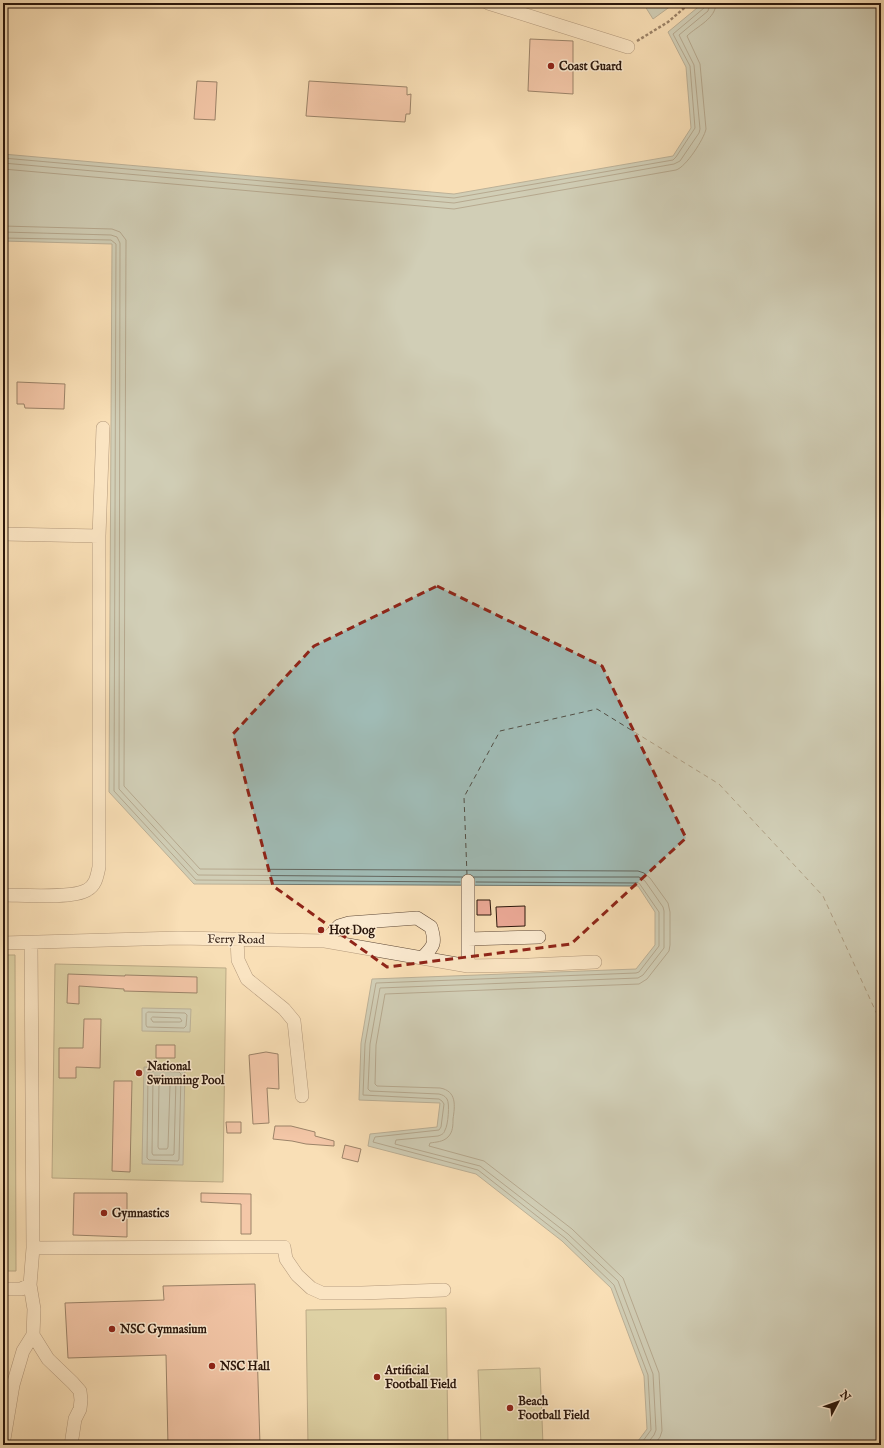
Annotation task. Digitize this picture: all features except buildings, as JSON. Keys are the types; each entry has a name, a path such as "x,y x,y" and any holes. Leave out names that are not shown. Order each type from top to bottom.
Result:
{"street":[{"path":"488,3 628,47"},
{"path":"3,895 74,895 87,890 97,880 99,867 98,536 103,428"},
{"path":"3,534 98,536"},
{"path":"468,881 468,966"},
{"path":"326,941 339,926 350,923 417,918 431,927 433,932 434,940 432,948 423,957"},
{"path":"468,939 539,937"},
{"name":"Ferry Road","path":"3,943 178,938 326,941 468,966 529,966 595,962"},
{"path":"236,939 238,960 247,979 284,1009 294,1021 302,1096"},
{"path":"3,1445 13,1386 23,1351 33,1335 34,1309 30,1285 33,1248 31,943"},
{"path":"33,1248 284,1247 286,1259 297,1276 311,1288 322,1293 444,1290"},
{"path":"3,1289 22,1289 30,1285"},
{"path":"33,1335 48,1359 80,1391 80,1409 76,1419 71,1445"}],"path":[{"path":"628,47 668,22 690,3"}],"highlighted area":[{"path":"437,586 602,666 686,838 571,944 387,967 273,886 233,734 314,646"}],"green space":[{"path":"3,955 15,955 16,1271 3,1271"},
{"name":"National Swimming Pool","path":"55,964 226,968 223,1182 52,1178"},
{"name":"Artificial Football Field","path":"446,1308 448,1445 308,1445 306,1310"},
{"name":"Beach Football Field","path":"540,1368 543,1445 481,1445 478,1370"}],"water":[{"path":"643,3 675,3 653,19"},
{"path":"703,3 881,3 881,1445 635,1445 647,1429 644,1376 611,1288 562,1241 476,1174 368,1146 370,1134 437,1127 440,1103 359,1100 361,1043 372,979 636,969 655,945 655,912 638,886 194,884 109,792 112,244 3,241 3,154 454,194 673,156 691,128 686,67 668,32"},
{"path":"142,1008 191,1009 190,1032 142,1031"},
{"path":"144,1067 185,1068 183,1165 142,1164"}],"ferry route":[{"path":"467,875 464,797 500,731 597,709 719,784 823,896 881,1023"}],"place":[{"name":"Coast Guard","path":"551,66"},
{"name":"Hot Dog","path":"321,930"},
{"name":"National Swimming Pool","path":"139,1073"},
{"name":"Gymnastics","path":"104,1213"},
{"name":"NSC Gymnasium","path":"112,1329"},
{"name":"NSC Hall","path":"212,1366"},
{"name":"Artificial Football Field","path":"377,1377"},
{"name":"Beach Football Field","path":"510,1408"}]}
